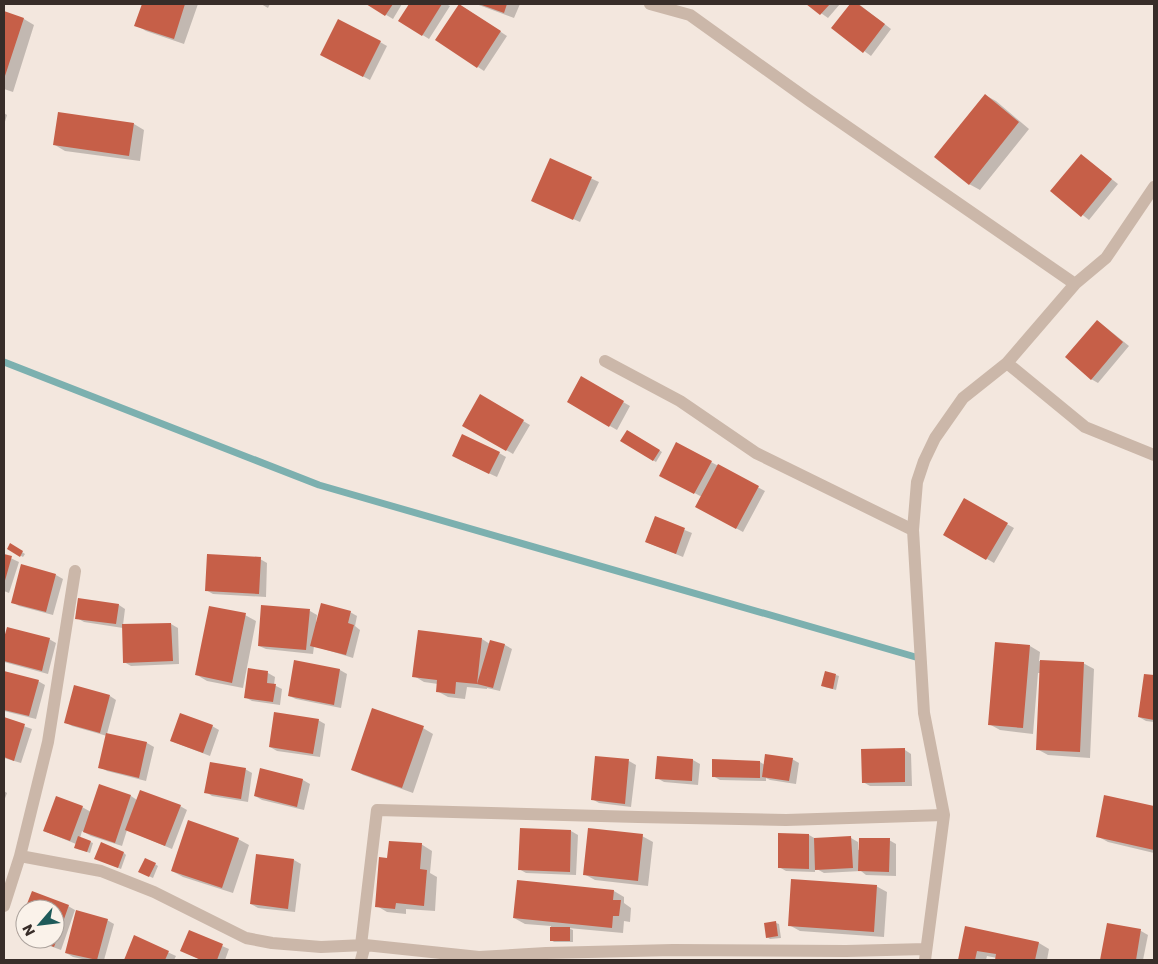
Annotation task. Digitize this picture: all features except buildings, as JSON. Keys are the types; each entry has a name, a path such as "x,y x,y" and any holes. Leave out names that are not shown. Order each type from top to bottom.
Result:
{"street":[{"path":"650,4 690,15 810,101 1075,284"},
{"path":"20,856 102,871 154,892 246,938 272,943 321,947 363,945 479,957 546,952 653,950 846,951 926,955 944,815 924,713 913,530 917,482 935,438 963,398 1007,363 1075,284 1106,258 1154,187"},
{"path":"605,361 680,401 756,453 913,530"},
{"path":"1007,363 1086,426 1154,455"},
{"path":"4,906 20,856 48,742 75,571"},
{"path":"361,960 376,810 786,820 944,815"}],"waterway":[{"path":"4,362 319,485 919,658"}]}
